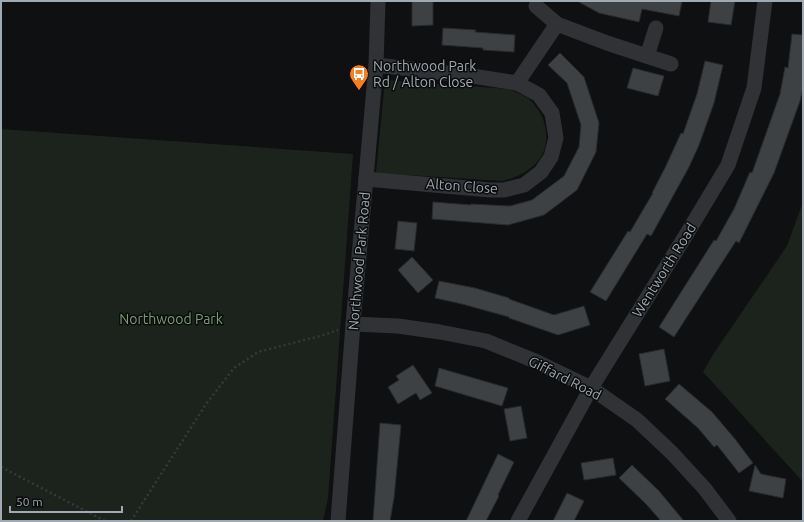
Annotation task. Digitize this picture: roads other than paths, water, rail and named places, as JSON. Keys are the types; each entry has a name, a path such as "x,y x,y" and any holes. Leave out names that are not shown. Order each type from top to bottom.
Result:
{"street":[{"name":"Northwood Park Road","path":"338,521 376,65 378,1"},
{"name":"Wentworth Road","path":"518,521 591,388 728,165 754,88 765,1"},
{"path":"536,6 557,24 607,43 672,64"},
{"path":"517,83 557,24"},
{"path":"647,56 656,28"},
{"name":"Alton Close","path":"366,179 504,190 524,185 541,172 551,157 556,138 552,113 539,95 517,83 472,76 376,65"},
{"name":"Giffard Road","path":"354,324 398,326 486,341 535,361 591,388 637,420 672,453 705,489 729,521"}],"place":[{"name":"Northwood Park Rd / Alton Close","path":"359,91"}],"park label":[{"name":"Northwood Park","path":"171,319"}]}
